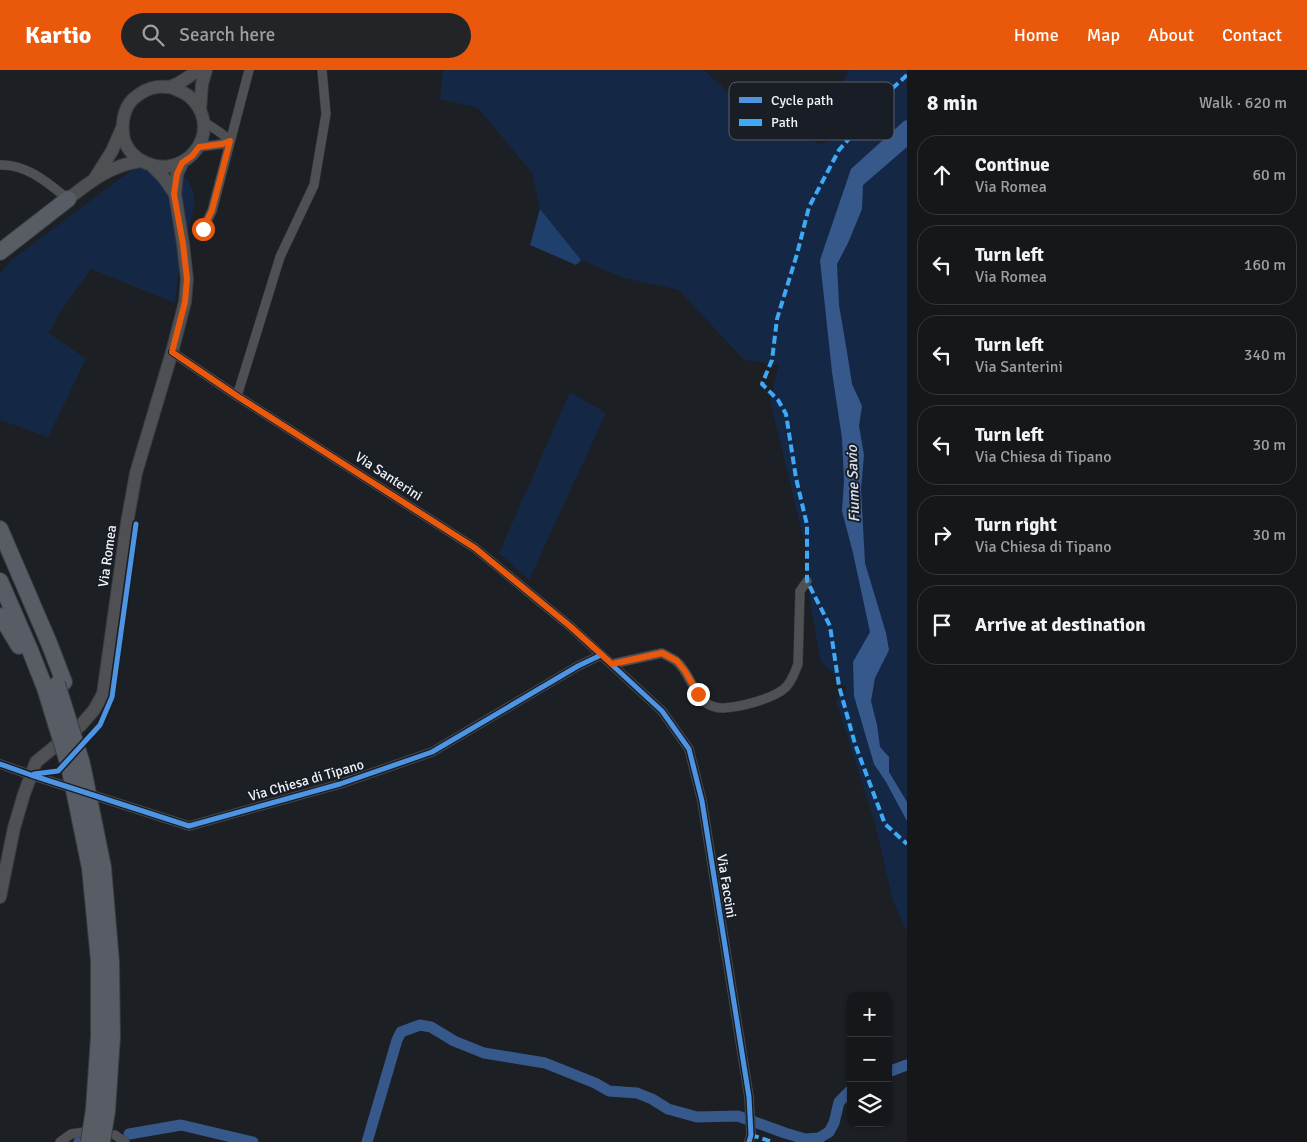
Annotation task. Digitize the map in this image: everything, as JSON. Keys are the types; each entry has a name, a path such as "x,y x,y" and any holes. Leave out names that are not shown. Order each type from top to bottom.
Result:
{"highway":[{"path":"0,259 4,247 68,199"},
{"path":"0,529 46,634 51,686 51,732 76,765 103,867 112,962 112,1037 107,1111 109,1139"},
{"path":"0,554 11,574 42,645 51,686"},
{"path":"0,581 30,650 51,686 77,724 76,765 90,868 99,961 99,1036 94,1109 87,1137"},
{"path":"0,616 23,653 51,686"}],"main road":[{"path":"170,87 198,70"},
{"path":"122,127 125,140 131,152 141,161 154,166 168,167 182,163 192,156 199,147 203,134 202,84 206,70"},
{"path":"95,178 112,151 122,127 125,113 132,101 142,92 156,87 170,87 182,91 193,99 202,115"},
{"path":"68,199 95,178 127,163 141,161"},
{"name":"Via Romea","path":"0,897 14,828 36,762 81,725 94,710 102,694 136,474 185,302 187,279 174,194 177,174 182,163"},
{"name":"Via Romea","path":"154,166 174,194"}],"street":[{"path":"203,229 212,210 249,70"},
{"path":"237,396 280,257 314,186 326,114 322,70"},
{"path":"202,115 212,127 224,134 230,141"},
{"path":"199,147 230,141"},
{"path":"0,165 11,165 24,169 46,181 68,199"},
{"name":"Via Santerini","path":"172,352 237,396 475,548 571,627 612,664"},
{"path":"612,664 662,653 677,661 706,703 718,707 724,708 772,696 785,689 798,664 800,591 807,581"},
{"name":"Via Chiesa di Tipano","path":"0,764 190,826 340,784 432,752 578,666 601,655"},
{"name":"Via Faccini","path":"612,664 662,711 689,749 702,801 746,1078 750,1109 750,1139"},
{"path":"60,1142 71,1134 78,1132 87,1137"},
{"path":"109,1139 125,1142"}],"shaded area":[{"path":"443,70 704,70 729,93 729,140 811,140 820,144 832,140 894,140 894,82 843,82 849,70 907,70 907,931 893,901 875,823 836,701 847,689 820,660 809,594 810,565 770,400 779,365 744,360 679,290 624,278 581,260 540,209 532,173 478,108 440,99"},
{"path":"149,162 179,171 188,180 195,202 178,276 175,303 91,269 59,314 49,333 86,359 48,437 0,420 0,274 11,260 115,182 134,169"},
{"path":"540,209 581,260 576,265 530,245"},
{"path":"570,392 606,413 529,580 499,553"}],"water":[{"name":"Fiume Savio","path":"907,120 907,147 863,185 862,209 837,264 839,305 852,384 862,406 859,426 864,455 861,489 865,563 886,633 889,650 875,678 871,701 880,747 889,757 889,772 907,802 907,821 874,764 854,696 853,662 870,632 842,511 844,481 842,438 832,372 820,260 851,169 883,140 894,140 894,130"}],"waterway":[{"path":"367,1142 397,1040 401,1032 420,1025 431,1027 454,1041 484,1053 545,1063 595,1083 609,1091 637,1093 652,1099 668,1109 697,1117 738,1116 805,1139 819,1138 829,1132 834,1123 839,1102 847,1094"},
{"path":"892,1071 907,1065"},
{"path":"129,1134 181,1125 253,1142"}],"marked path":[{"path":"894,87 907,75"},
{"path":"848,140 839,150 809,207 777,319 772,360 762,384 778,400 786,414 796,478 807,525 807,581 830,626 839,686 855,744 885,824 907,844"},
{"path":"751,1135 773,1142"}],"cycle path":[{"path":"172,352 237,396 475,548 571,627 662,711 689,749 702,801 749,1097 751,1135 749,1142"},
{"path":"34,774 58,771 100,725 112,697 136,524"},
{"path":"0,764 189,826 340,784 432,752 578,666 601,655"}],"route":[{"path":"203,229 212,210 230,141 199,147 192,156 182,163 177,174 174,194 187,279 185,302 172,352 237,396 475,548 524,587 612,664 662,653 677,661 698,694"}]}
